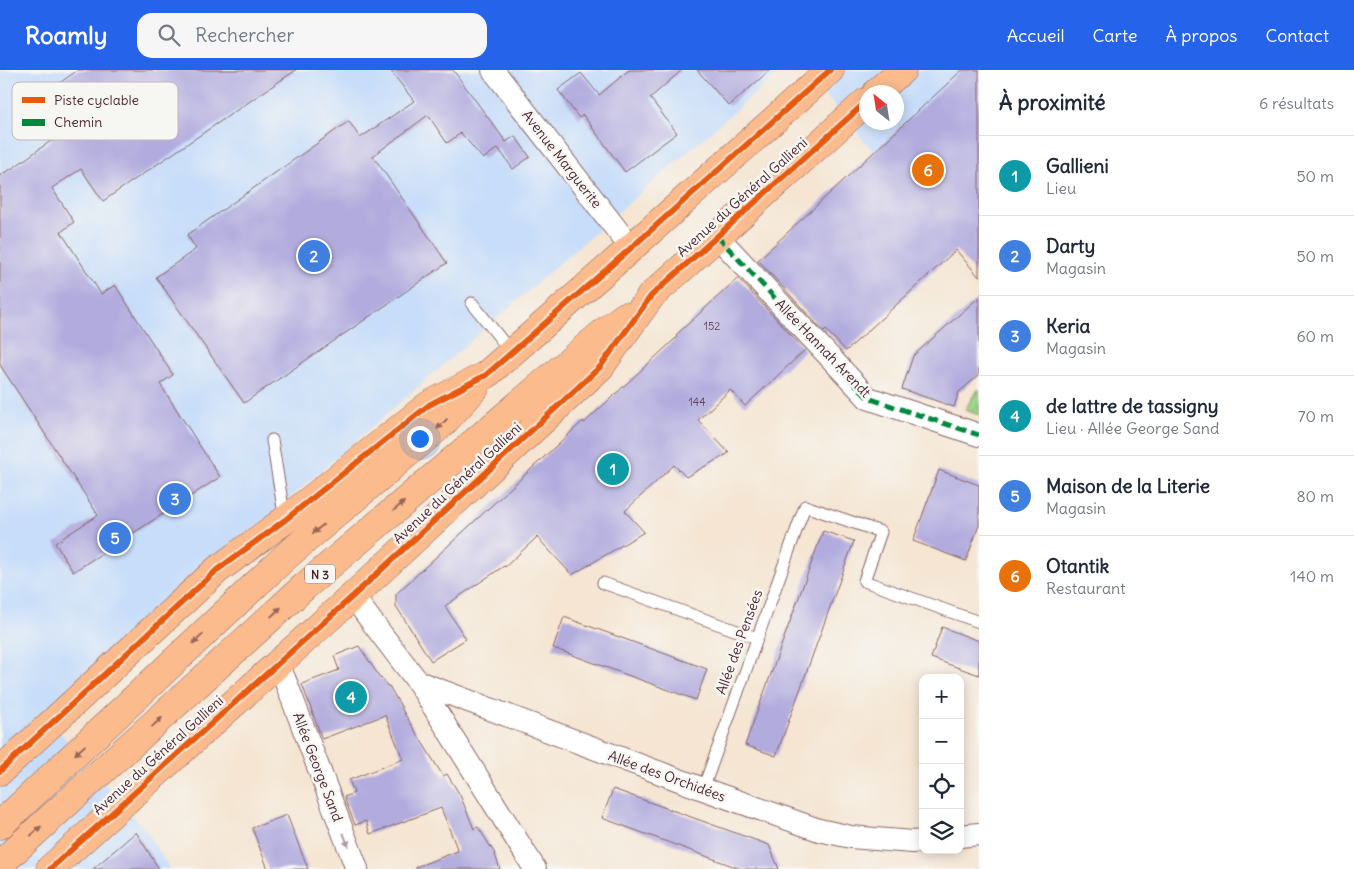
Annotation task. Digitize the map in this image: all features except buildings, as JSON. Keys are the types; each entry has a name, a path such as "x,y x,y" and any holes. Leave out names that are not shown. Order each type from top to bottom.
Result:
{"main road":[{"path":"0,825 285,557 442,424 486,376 830,70"},
{"path":"885,85 902,70"},
{"name":"Avenue du Général Gallieni","path":"50,869 353,596 600,367 651,296 859,108"},
{"name":"N 3","path":"0,864 304,587 597,339 651,296"},
{"path":"0,771 217,570 285,520 429,405 486,376"}],"street":[{"name":"Avenue Marguerite","path":"493,70 631,248"},
{"name":"Allée Hannah Arendt","path":"717,236 868,398 979,435"},
{"path":"353,596 418,682 534,869"},
{"name":"Allée George Sand","path":"278,664 357,869"},
{"name":"Allée des Orchidées","path":"418,682 703,789 819,830 851,837 919,841"},
{"path":"964,836 979,834"}],"lane":[{"path":"472,303 512,354"},
{"path":"272,440 285,520"},
{"name":"Allée des Pensées","path":"703,789 804,506 881,532 864,581 979,622"},
{"path":"603,583 757,638"}],"shaded area":[{"path":"4,70 782,70 43,713 147,832 170,869 0,869 0,74"},
{"path":"804,70 979,70 979,276"}],"green space":[{"path":"979,389 979,415 965,410"}],"marked path":[{"path":"717,236 868,398 979,435"}],"cycle path":[{"path":"0,771 217,570 285,520 429,405 486,375 830,70"},
{"path":"50,869 353,596 600,367 651,296 859,108"}],"place":[{"name":"Otantik","path":"928,170"},
{"name":"Darty","path":"314,256"},
{"name":"Gallieni","path":"613,469"},
{"name":"Keria","path":"175,499"},
{"name":"Maison de la Literie","path":"115,538"},
{"name":"de lattre de tassigny","path":"351,697"}]}
